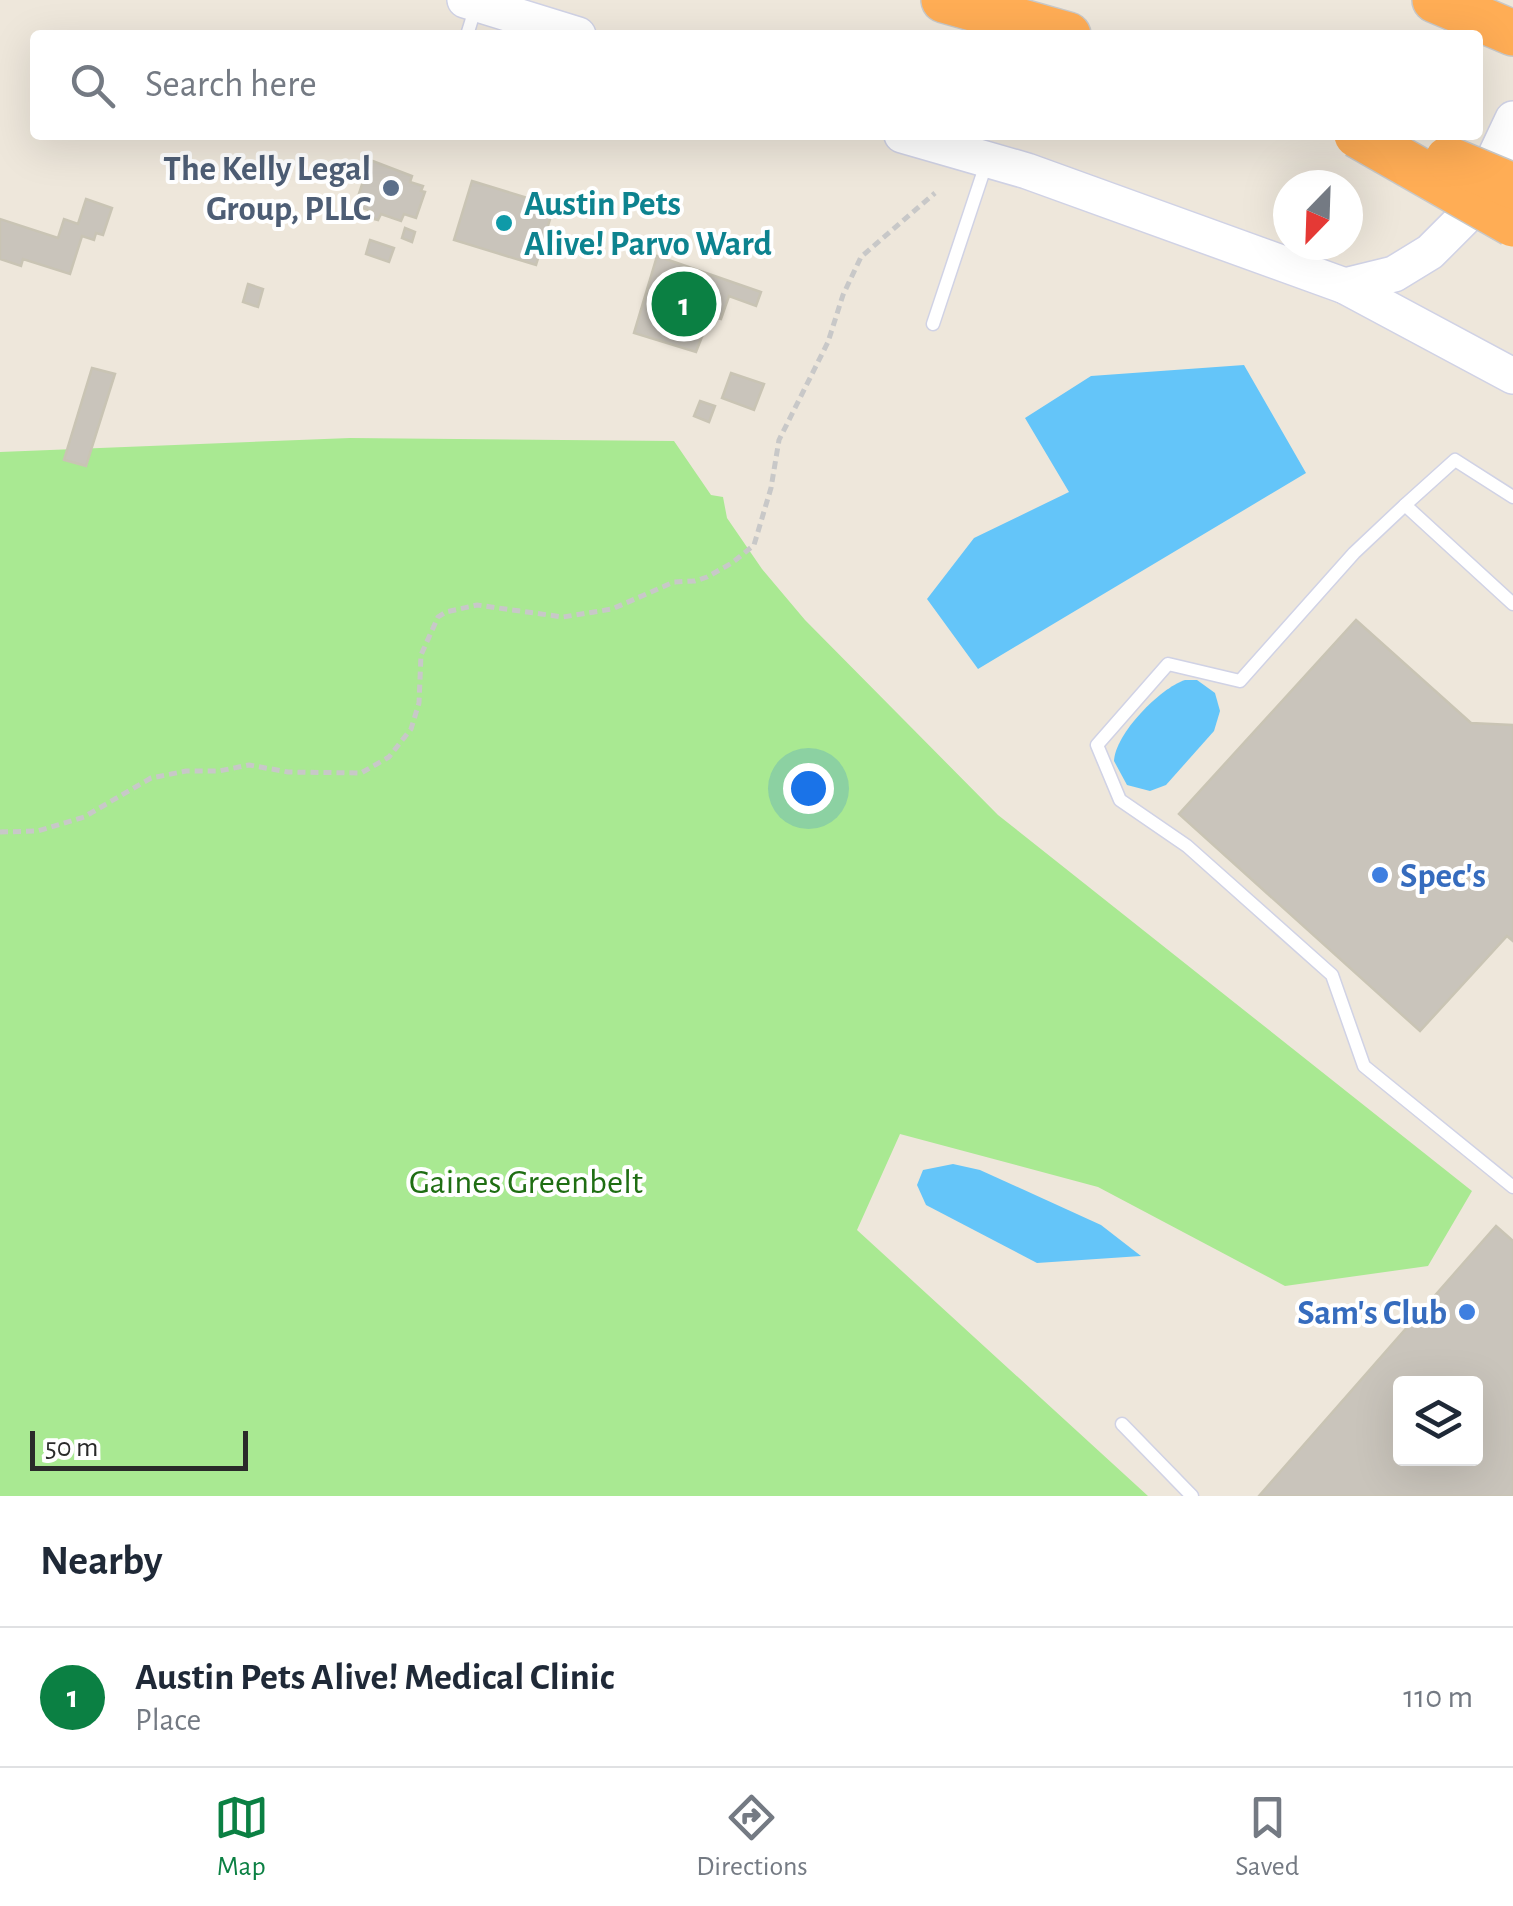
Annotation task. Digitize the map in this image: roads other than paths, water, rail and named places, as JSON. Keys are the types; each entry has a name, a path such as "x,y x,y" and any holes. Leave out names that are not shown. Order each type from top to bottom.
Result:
{"highway":[{"path":"944,0 1050,30"},
{"path":"1443,3 1513,33"},
{"path":"1366,140 1513,224"},
{"path":"1391,140 1513,186"}],"main road":[{"path":"470,13 553,30"},
{"path":"1346,286 1394,274 1430,252 1468,214 1513,119"},
{"path":"919,140 1099,196 1346,286 1509,364"}],"lane":[{"path":"933,324 988,160"},
{"path":"1513,497 1455,460 1354,553 1240,681 1168,664 1097,745 1120,800 1187,846 1332,975 1364,1066 1513,1187"},
{"path":"1405,505 1513,604"},
{"path":"1122,1424 1192,1496"}],"water":[{"path":"1244,365 1306,473 978,669 927,599 974,538 1069,492 1025,418 1091,376"},
{"path":"1185,680 1197,680 1215,693 1220,711 1214,731 1166,785 1150,791 1127,785 1114,761 1122,738 1152,702"},
{"path":"953,1164 980,1170 1101,1225 1141,1256 1037,1263 926,1205 917,1185 923,1170"}],"place":[{"name":"The Kelly Legal Group, PLLC","path":"391,188"},
{"name":"Austin Pets Alive! Parvo Ward","path":"504,223"},
{"name":"Austin Pets Alive! Medical Clinic","path":"684,304"},
{"name":"Spec's","path":"1380,875"},
{"name":"Sam's Club","path":"1467,1312"}],"park label":[{"name":"Gaines Greenbelt","path":"526,1181"}]}
